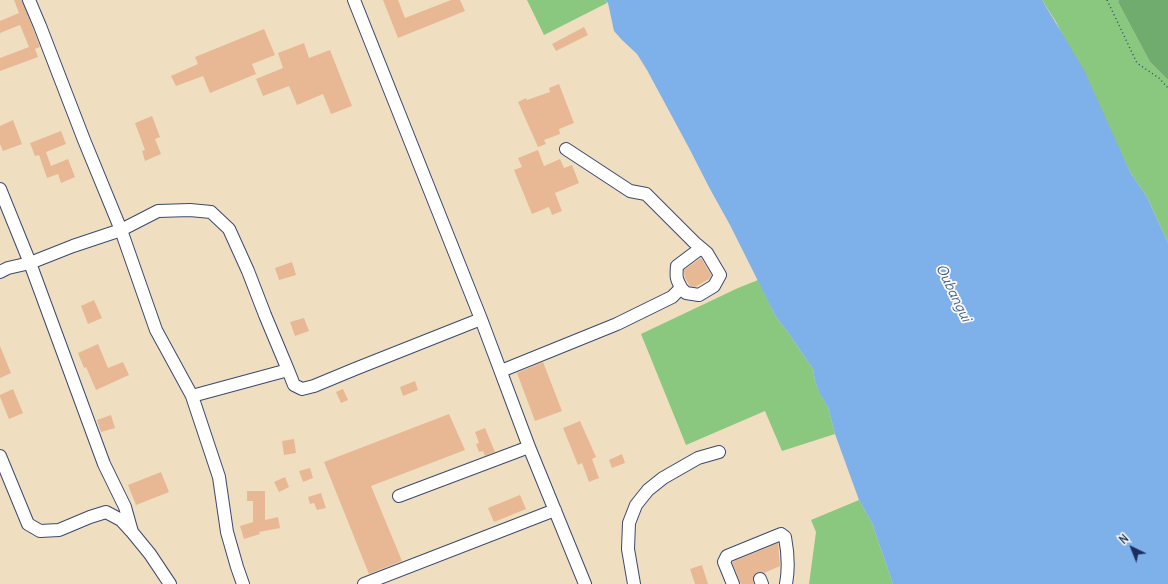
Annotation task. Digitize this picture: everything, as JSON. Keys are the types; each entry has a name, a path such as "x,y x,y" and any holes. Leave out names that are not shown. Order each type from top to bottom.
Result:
{"street":[{"path":"29,0 121,230 156,330 192,396 219,477 227,532 237,567 244,584"},
{"path":"354,0 585,584"},
{"path":"566,149 630,191 646,194 707,253 720,274 714,286 699,295 686,293 677,281 676,276 678,266 701,248"},
{"path":"0,189 30,263 104,464 125,507 132,532"},
{"path":"0,272 8,268 30,263 73,246 121,230 158,211 190,210 211,212 229,229 248,270 294,385 302,389 308,388 481,319"},
{"path":"501,371 617,324 672,298 679,290 682,289"},
{"path":"192,396 288,370"},
{"path":"399,496 530,448"},
{"path":"634,584 628,549 629,523 636,505 648,490 663,478 698,458 719,452"},
{"path":"0,456 28,524 40,531 60,530 106,512 121,520 132,532 170,584"},
{"path":"364,584 555,510"},
{"path":"733,584 724,562 727,556 781,534 785,537 788,553 788,572 786,584"}],"path":[{"path":"1107,0 1137,63 1159,78 1168,88"}],"green space":[{"path":"527,0 605,0 607,3 544,35"},
{"path":"1042,0 1119,0 1118,2 1150,62 1168,80 1168,243 1147,197 1130,172 1056,22"},
{"path":"1119,0 1168,0 1168,80 1150,62 1118,2"},
{"path":"758,280 776,317 813,369 815,381 828,407 835,434 782,451 765,411 686,445 641,334"},
{"path":"859,500 872,523 893,584 809,584 816,532 811,520"}],"water":[{"name":"Oubangui","path":"605,0 1042,0 1084,70 1130,172 1147,197 1168,243 1168,584 893,584 872,523 859,500 835,434 828,407 820,394 815,381 813,369 776,317 730,225 647,70 637,54 614,31 608,3"}],"building":[{"path":"14,0 22,0 40,47 35,49 38,57 0,71 0,58 29,47 20,25 0,33 0,21 19,13"},
{"path":"383,0 398,0 405,18 451,0 460,0 465,11 398,38"},
{"path":"584,27 588,35 556,51 552,44"},
{"path":"264,29 275,55 252,64 256,74 210,93 203,76 176,86 171,76 198,64 195,57"},
{"path":"304,43 309,58 330,50 352,106 331,114 323,94 297,105 289,86 263,96 256,79 283,68 278,53"},
{"path":"559,84 574,123 559,129 560,134 544,140 546,144 538,147 518,102 526,98 527,100 550,92 549,88"},
{"path":"152,116 160,137 155,139 161,154 145,161 142,151 145,150 135,123"},
{"path":"13,120 22,144 3,151 0,144 0,126"},
{"path":"61,131 66,144 46,152 51,166 68,159 75,177 61,183 58,174 47,178 39,155 35,156 30,143"},
{"path":"538,150 544,166 560,159 564,168 572,165 579,183 555,193 562,211 552,215 549,207 532,214 514,170 522,167 518,158"},
{"path":"701,258 711,275 709,279 695,287 690,286 685,278 684,270"},
{"path":"292,262 296,275 279,280 275,268"},
{"path":"94,300 102,318 88,324 81,306"},
{"path":"304,318 309,331 295,336 290,322"},
{"path":"98,344 108,368 123,362 129,375 96,390 78,353"},
{"path":"0,346 11,373 0,378"},
{"path":"543,362 562,411 535,421 517,373"},
{"path":"415,381 418,390 403,396 400,387"},
{"path":"13,389 23,413 9,419 0,395"},
{"path":"343,389 348,400 341,403 336,392"},
{"path":"449,414 465,450 371,486 402,561 369,574 324,462"},
{"path":"111,415 115,428 101,432 97,420"},
{"path":"580,421 596,457 592,459 599,478 589,482 582,463 578,465 563,428"},
{"path":"485,428 495,452 485,456 483,451 479,452 476,444 479,443 475,432"},
{"path":"294,439 296,453 284,455 282,441"},
{"path":"622,454 625,463 612,468 609,460"},
{"path":"310,468 313,478 303,482 299,471"},
{"path":"161,472 169,492 136,505 128,485"},
{"path":"285,477 289,487 279,492 274,482"},
{"path":"247,491 265,491 265,520 278,517 280,528 259,532 260,534 244,539 240,526 253,522 253,501 247,501"},
{"path":"321,493 326,508 317,510 314,503 310,504 308,497"},
{"path":"520,495 526,509 494,522 488,508"},
{"path":"778,543 780,566 764,573 757,572 753,578 754,584 741,584 732,562"},
{"path":"702,565 708,584 695,584 690,569"}]}
